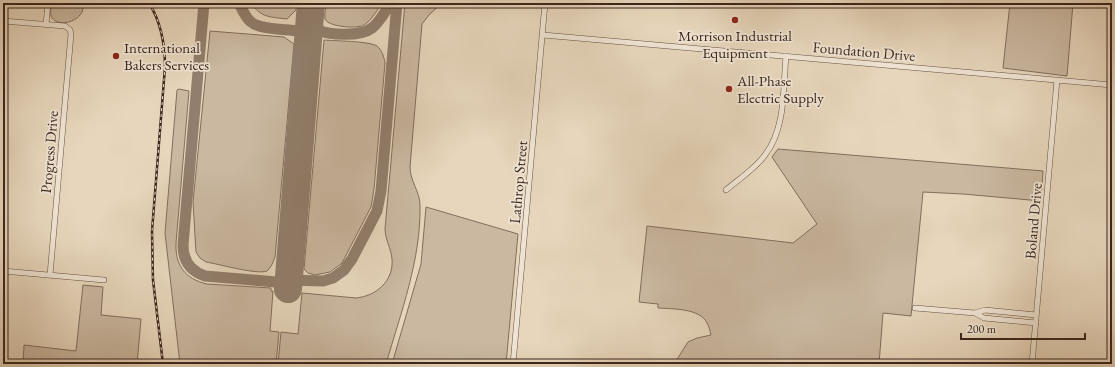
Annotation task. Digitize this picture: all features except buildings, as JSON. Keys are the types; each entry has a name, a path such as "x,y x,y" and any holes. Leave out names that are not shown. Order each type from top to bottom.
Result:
{"street":[{"path":"3,21 46,24 48,3"},
{"name":"Lathrop Street","path":"513,364 545,3"},
{"name":"Progress Drive","path":"46,24 65,26 70,30 71,39 50,275"},
{"name":"Foundation Drive","path":"543,35 1112,85"},
{"path":"726,190 758,163 775,140 781,116 786,56"},
{"name":"Boland Drive","path":"1032,364 1057,80"},
{"path":"3,271 104,280"},
{"path":"915,308 975,313 985,310 1036,315"},
{"path":"975,313 984,318 1036,323"}],"shaded area":[{"path":"52,3 84,3 82,13 77,18 70,22 61,23 57,22 51,16"},
{"path":"251,3 296,3 296,10 287,19 276,18 259,12"},
{"path":"326,3 382,3 367,23 360,26 349,27 327,22 325,19"},
{"path":"405,3 442,3 422,24 410,167 410,172 420,200 417,246 409,286 386,364 278,364 281,332 298,334 302,293 356,298 363,297 377,291 387,280 390,274 392,259 385,229"},
{"path":"1010,3 1073,3 1067,76 1003,68"},
{"path":"210,31 284,37 294,44 275,257 271,267 267,271 255,272 206,262 200,258 196,252 193,202"},
{"path":"324,40 373,44 380,50 385,63 374,189 371,207 342,263 330,272 315,275 308,273 304,269"},
{"path":"177,90 189,91 176,243 177,258 187,275 199,282 207,284 271,288 271,291 273,291 270,331 279,332 276,364 180,364 165,233"},
{"path":"778,149 1043,171 1041,201 923,192 911,316 883,313 879,364 674,364 688,342 697,338 711,335 707,323 698,314 685,310 658,308 658,304 639,302 647,226 793,243 817,224 772,157"},
{"path":"426,207 518,234 506,364 392,364 421,264"},
{"path":"83,285 103,287 101,315 141,319 137,364 23,364 24,345 76,351"}],"taxiway":[{"path":"204,3 183,245 184,255 191,268 205,276 288,283"},
{"path":"239,3 245,15 251,22 255,25 267,28 298,31 304,26 310,14"},
{"path":"310,14 317,30 337,34 353,34 367,31 375,26 391,3"},
{"path":"289,280 323,281 333,278 344,270 352,259 377,211 381,191 397,3"}],"runway":[{"path":"288,289 311,3"}],"railway":[{"path":"149,3 157,18 165,58 152,231 153,280 163,364"}],"place":[{"name":"Morrison Industrial Equipment","path":"735,20"},
{"name":"International Bakers Services","path":"116,56"},
{"name":"All-Phase Electric Supply","path":"729,89"}]}
